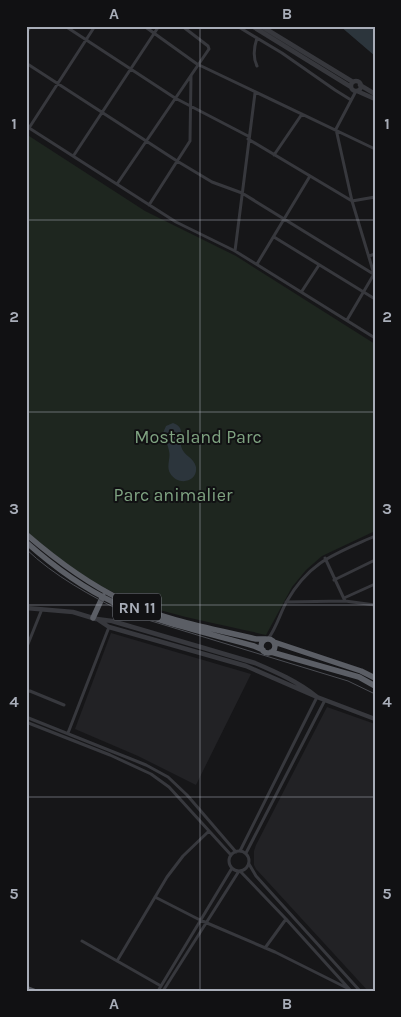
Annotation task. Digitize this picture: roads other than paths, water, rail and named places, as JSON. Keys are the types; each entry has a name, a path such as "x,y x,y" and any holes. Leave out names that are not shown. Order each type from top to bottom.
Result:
{"highway":[{"name":"RN 11","path":"26,534 74,571 125,602 188,622 256,639 270,640 361,671 375,678"},
{"name":"RN 11","path":"26,542 47,560 103,596 146,616 263,650"},
{"path":"95,619 103,596"},
{"path":"271,652 274,649 270,640 262,644 263,650 358,677 375,686"}],"main road":[{"path":"26,988 34,991"}],"street":[{"path":"26,33 31,26"},
{"path":"65,26 175,98 248,138 352,201 375,197"},
{"path":"95,26 58,84 27,127 176,222 235,251 375,338"},
{"path":"144,26 197,64 375,149"},
{"path":"74,156 159,26"},
{"path":"117,184 209,47 182,26"},
{"path":"237,26 352,100"},
{"path":"252,26 352,85"},
{"path":"261,26 352,85 356,91 375,99"},
{"path":"257,38 255,56 257,66"},
{"path":"26,63 177,161 212,182 242,193 374,274"},
{"path":"149,205 190,141 191,75"},
{"path":"352,85 358,82 375,94"},
{"path":"347,320 374,274 352,201 336,130 360,85"},
{"path":"235,251 255,93"},
{"path":"274,155 302,114"},
{"path":"257,264 310,176"},
{"path":"274,237 375,299"},
{"path":"369,256 375,254"},
{"path":"302,291 319,265"},
{"path":"270,640 286,602 304,576 325,558 375,536"},
{"path":"325,558 344,599"},
{"path":"334,580 375,560"},
{"path":"344,599 375,584"},
{"path":"286,602 344,599 375,605"},
{"path":"26,608 73,612 95,619 112,621 255,663 317,697"},
{"path":"26,649 42,609"},
{"path":"95,619 109,627 246,666 317,697 375,719"},
{"path":"66,738 109,627"},
{"path":"26,692 64,705"},
{"path":"317,697 238,851 231,856 229,862 232,868 240,871 286,919 350,990"},
{"path":"246,853 325,700"},
{"path":"26,717 146,765 168,777 187,795 219,834 238,851 246,853 249,864 256,876 359,990"},
{"path":"26,722 142,769 156,777 169,787 231,856"},
{"path":"282,765 289,769"},
{"path":"117,961 167,877 183,856 209,831"},
{"path":"215,838 219,834"},
{"path":"163,991 240,871 249,864"},
{"path":"158,991 232,868"},
{"path":"155,897 205,923 265,948 350,990"},
{"path":"265,948 286,919"},
{"path":"82,941 161,986"}],"tram line":[{"path":"26,549 61,577 125,613 348,681 375,694"}],"park label":[{"name":"Mostaland Parc","path":"198,437"},
{"name":"Parc animalier","path":"173,495"}]}
